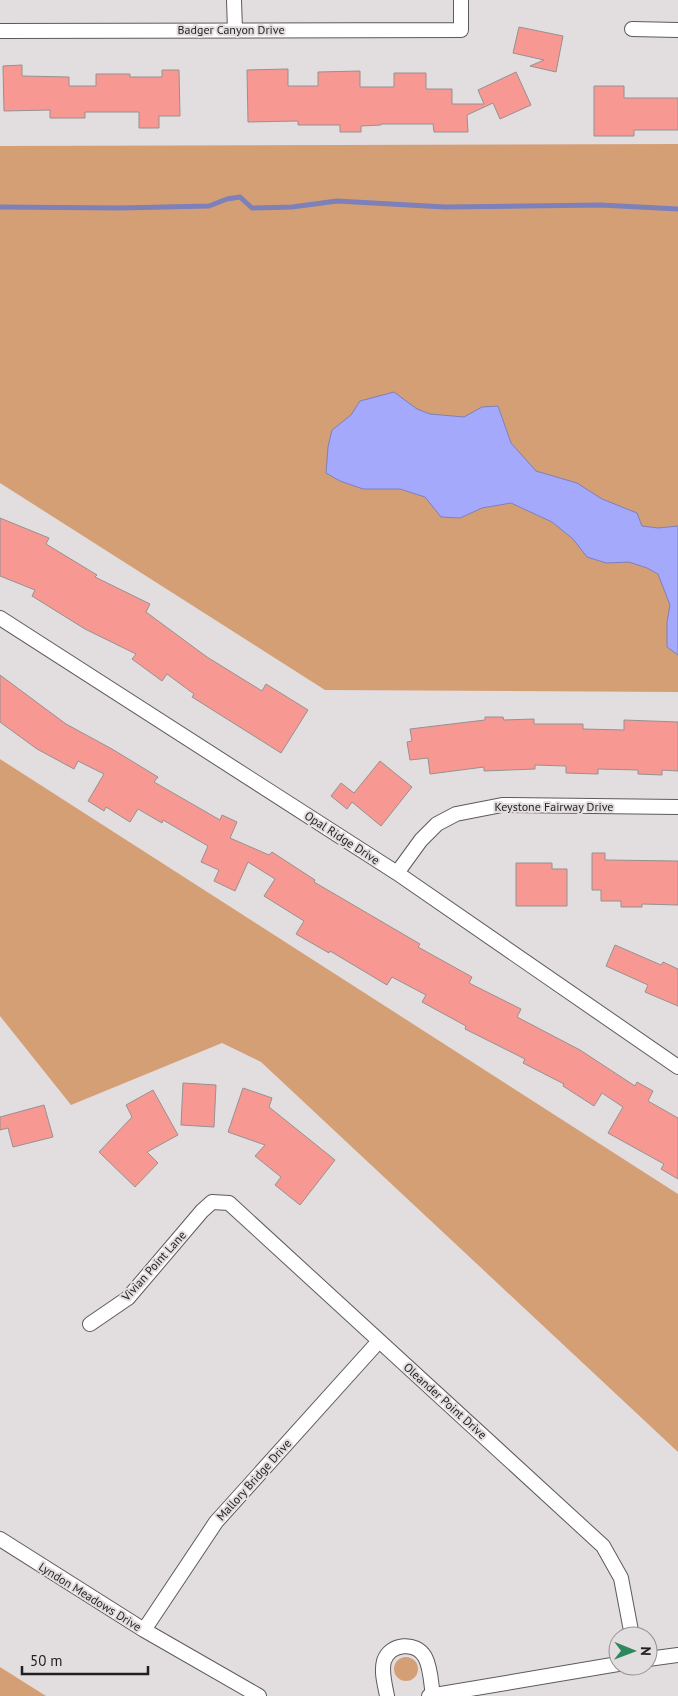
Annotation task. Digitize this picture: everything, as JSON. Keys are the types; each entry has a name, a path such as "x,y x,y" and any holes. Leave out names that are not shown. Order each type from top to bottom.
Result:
{"street":[{"path":"234,0 235,30"},
{"name":"Badger Canyon Drive","path":"0,31 461,30 460,0"},
{"path":"632,29 678,30"},
{"name":"Opal Ridge Drive","path":"0,618 397,873 678,1067"},
{"name":"Keystone Fairway Drive","path":"397,873 426,834 437,824 456,814 502,805 678,807"},
{"name":"Vivian Point Lane","path":"90,1324 128,1298 202,1211 212,1202"},
{"name":"Oleander Point Drive","path":"212,1202 229,1203 603,1546 621,1578 630,1626"},
{"name":"Mallory Bridge Drive","path":"144,1630 216,1522 379,1341"},
{"name":"Lyndon Meadows Drive","path":"0,1539 144,1630 259,1696"},
{"path":"387,1696 383,1673 384,1662 392,1650 406,1646 420,1651 425,1657 428,1664 432,1696 608,1666"},
{"path":"658,1658 678,1655"}],"shaded area":[{"path":"678,144 678,692 325,690 0,483 0,146"},
{"path":"0,759 678,1194 678,1452 261,1062 222,1043 71,1105 0,1016"},
{"path":"406,1657 414,1661 418,1669 414,1677 406,1681 398,1677 394,1669 398,1661"},
{"path":"0,1667 46,1696 0,1696"}],"water":[{"path":"394,392 417,409 430,414 464,417 482,407 498,406 511,443 536,471 577,483 602,499 637,513 642,526 658,528 678,526 678,655 667,647 667,622 670,605 658,574 647,568 629,562 606,563 587,557 573,539 552,522 511,503 482,508 460,518 441,517 425,497 400,489 363,489 340,481 326,473 328,447 332,430 351,415 360,401"}],"building":[{"path":"519,27 563,36 556,72 530,66 544,60 513,53"},
{"path":"22,65 22,76 69,77 69,86 96,86 96,74 130,74 130,77 162,77 162,70 179,70 180,116 159,116 159,128 139,128 139,112 85,112 85,118 50,118 50,110 4,111 3,66"},
{"path":"288,69 288,86 318,86 318,72 360,71 360,87 394,87 394,73 426,73 426,89 452,89 452,104 484,104 478,90 516,72 531,105 500,119 493,103 467,115 468,132 434,132 433,124 381,124 361,126 361,132 340,132 340,125 298,125 298,121 248,122 247,70"},
{"path":"594,86 624,86 624,98 678,98 678,130 634,130 634,136 594,136"},
{"path":"0,518 49,538 46,544 97,575 95,577 150,604 146,612 207,657 262,691 266,684 308,710 281,753 192,697 194,694 167,674 162,681 132,659 136,654 85,629 32,596 35,590 0,576"},
{"path":"0,675 66,724 158,777 154,782 220,820 222,815 237,822 230,838 269,855 272,852 315,880 314,882 420,944 418,947 472,977 469,983 521,1009 517,1017 580,1050 635,1086 637,1082 653,1091 648,1101 678,1118 678,1179 661,1169 664,1164 608,1133 623,1107 602,1093 594,1106 563,1086 564,1084 523,1063 525,1059 465,1029 466,1026 422,1002 426,995 392,977 387,985 330,951 329,953 296,934 304,921 264,896 275,879 248,862 235,891 214,881 219,870 201,862 208,846 163,820 162,823 138,809 130,822 106,807 104,811 88,801 104,774 78,761 74,769 37,749 0,722"},
{"path":"485,717 503,717 504,720 534,719 534,724 583,724 583,729 624,730 624,720 678,722 678,771 662,770 662,775 638,774 638,770 598,769 598,774 566,773 566,766 535,765 535,769 484,771 484,767 430,774 428,758 410,760 407,742 412,741 410,729 485,720"},
{"path":"380,761 412,787 381,826 352,802 347,809 331,796 341,783 354,793"},
{"path":"592,853 605,853 605,860 678,861 678,905 642,904 642,907 621,907 621,901 601,901 601,890 592,890"},
{"path":"516,863 552,863 552,869 567,869 567,906 516,906"},
{"path":"615,945 661,965 663,962 678,969 678,1006 645,992 648,985 606,966"},
{"path":"183,1083 216,1085 214,1127 181,1125"},
{"path":"243,1088 272,1098 269,1107 335,1160 300,1205 275,1185 281,1177 255,1156 265,1145 228,1132"},
{"path":"153,1090 178,1135 147,1152 158,1163 135,1187 99,1152 132,1117 126,1105"},
{"path":"44,1105 53,1137 13,1147 8,1128 0,1130 0,1117"}],"waterway":[{"path":"0,207 120,208 209,206 227,199 240,197 252,208 292,207 337,201 445,207 600,205 678,209"}]}
